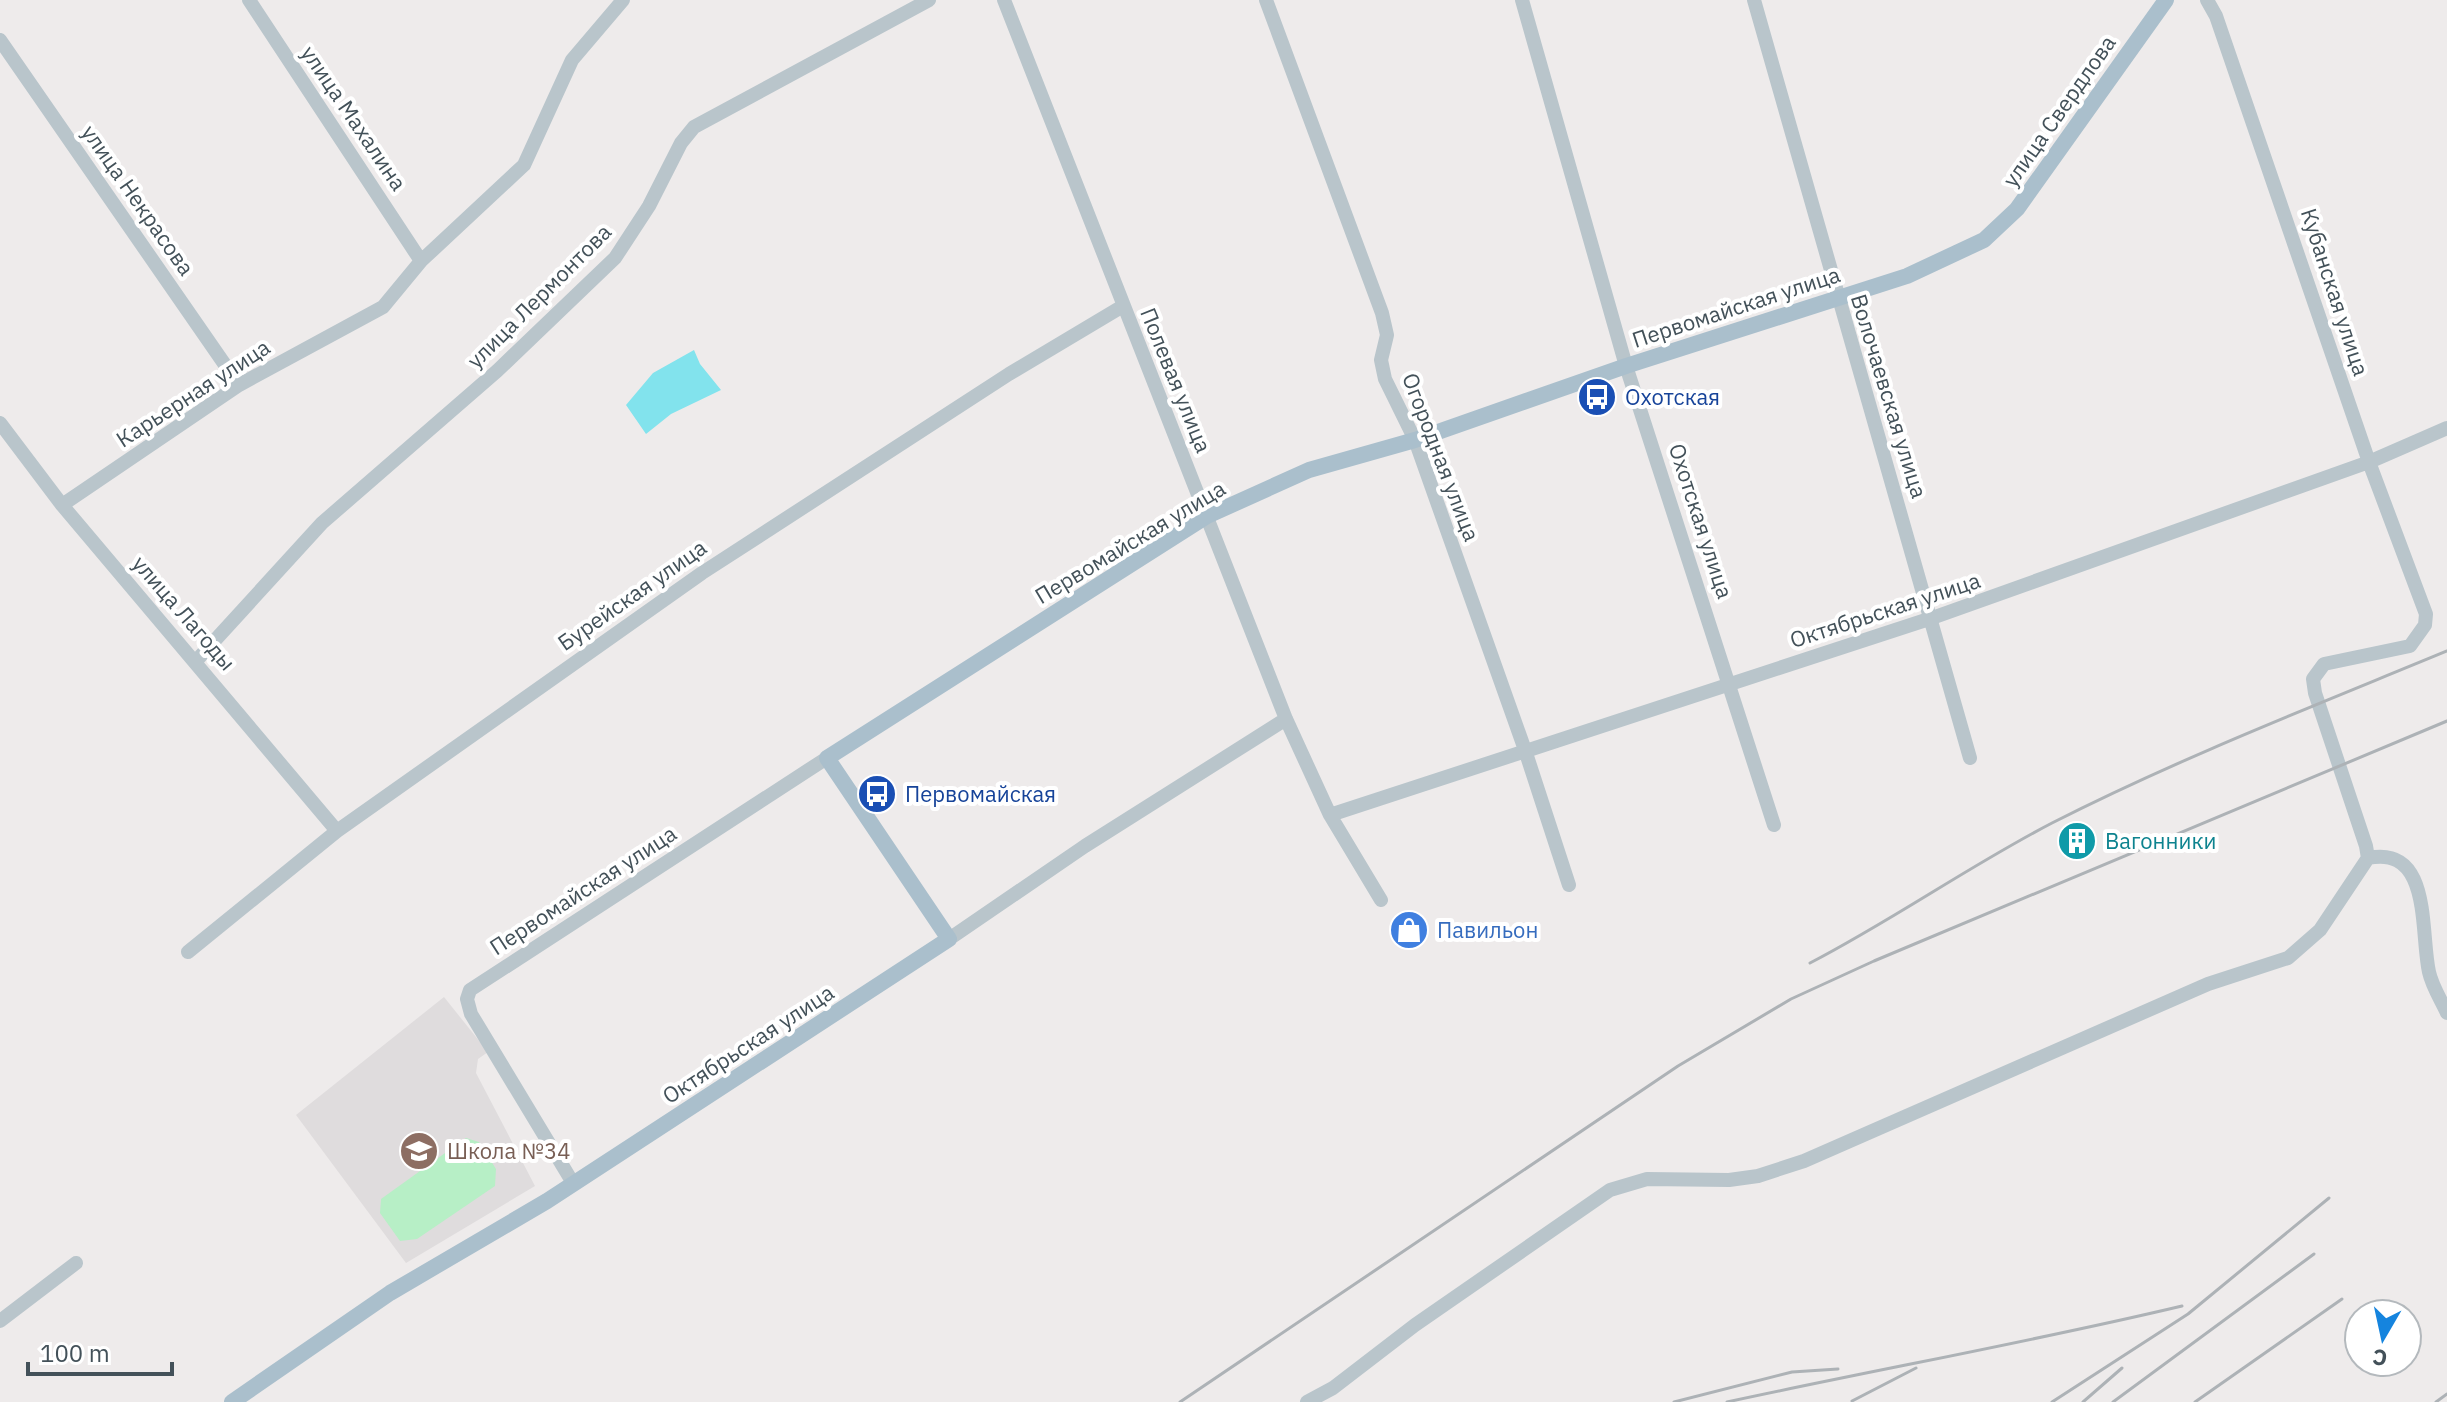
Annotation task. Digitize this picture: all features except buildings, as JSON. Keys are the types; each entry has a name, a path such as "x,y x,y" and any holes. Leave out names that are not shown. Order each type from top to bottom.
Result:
{"main road":[{"name":"улица Свердлова","path":"2017,209 2166,0"},
{"name":"Первомайская улица","path":"827,758 1207,516 1309,470 1415,440 1626,366 1907,276 1993,234 2017,209"},
{"path":"827,758 949,939"},
{"name":"Октябрьская улица","path":"232,1402 390,1293 573,1183 949,939"}],"street":[{"name":"улица Махалина","path":"249,0 421,261"},
{"name":"Карьерная улица","path":"62,505 239,385 373,315 421,261 524,165 572,60 623,0"},
{"name":"улица Лермонтова","path":"196,661 322,523 497,371 615,258 649,206 681,143 694,127 929,0"},
{"name":"Полевая улица","path":"1004,0 1286,719 1330,815 1381,900"},
{"name":"Огородная улица","path":"1266,0 1382,313 1387,335 1381,360 1385,379 1415,440 1525,750 1569,885"},
{"name":"Охотская улица","path":"1522,0 1626,366 1774,825"},
{"name":"Волочаевская улица","path":"1754,0 1836,299 1932,618 1970,758"},
{"name":"Кубанская улица","path":"2207,0 2216,16 2271,169 2369,462 2421,599 2425,625 2410,646 2324,664 2313,679 2368,858"},
{"name":"улица Некрасова","path":"0,40 239,385"},
{"name":"Бурейская улица","path":"188,952 337,831 702,573 1009,374 1123,306"},
{"name":"улица Лагоды","path":"0,423 62,505 337,831"},
{"name":"Октябрьская улица","path":"1330,815 1932,618 2369,462 2447,428"},
{"name":"Октябрьская улица","path":"949,939 1085,846 1286,719"},
{"name":"Первомайская улица","path":"573,1183 471,1014 467,999 470,990 827,758"},
{"path":"1307,1402 1333,1388 1415,1325 1610,1190 1647,1179 1729,1180 1758,1176 1804,1161 2208,984 2288,958 2320,930 2368,858 2380,856 2402,861 2415,876 2430,976 2447,1013"},
{"path":"0,1321 76,1263"}],"shaded area":[{"name":"Школа №34","path":"444,997 488,1052 478,1059 476,1073 535,1186 406,1263 296,1115"}],"green space":[{"path":"466,1138 479,1142 496,1169 495,1186 417,1239 400,1241 380,1213 381,1199"}],"water":[{"path":"694,350 700,364 721,390 671,414 646,434 626,405 653,373"}],"railway":[{"path":"1810,963 2021,840 2100,799 2248,733 2447,651"},
{"path":"1180,1402 1678,1066 1791,999 1874,961 2447,721"},
{"path":"2052,1402 2188,1314 2329,1198"},
{"path":"2113,1402 2314,1254"},
{"path":"2195,1402 2342,1299"},
{"path":"1727,1402 2182,1306"},
{"path":"1852,1401 1916,1368"},
{"path":"2083,1402 2122,1368"},
{"path":"1674,1402 1792,1372 1838,1369"},
{"path":"2436,1402 2447,1394"}],"place":[{"name":"Охотская","path":"1597,397"},
{"name":"Первомайская","path":"877,794"},
{"name":"Вагонники","path":"2077,841"},
{"name":"Павильон","path":"1409,930"},
{"name":"Школа №34","path":"419,1151"}]}
